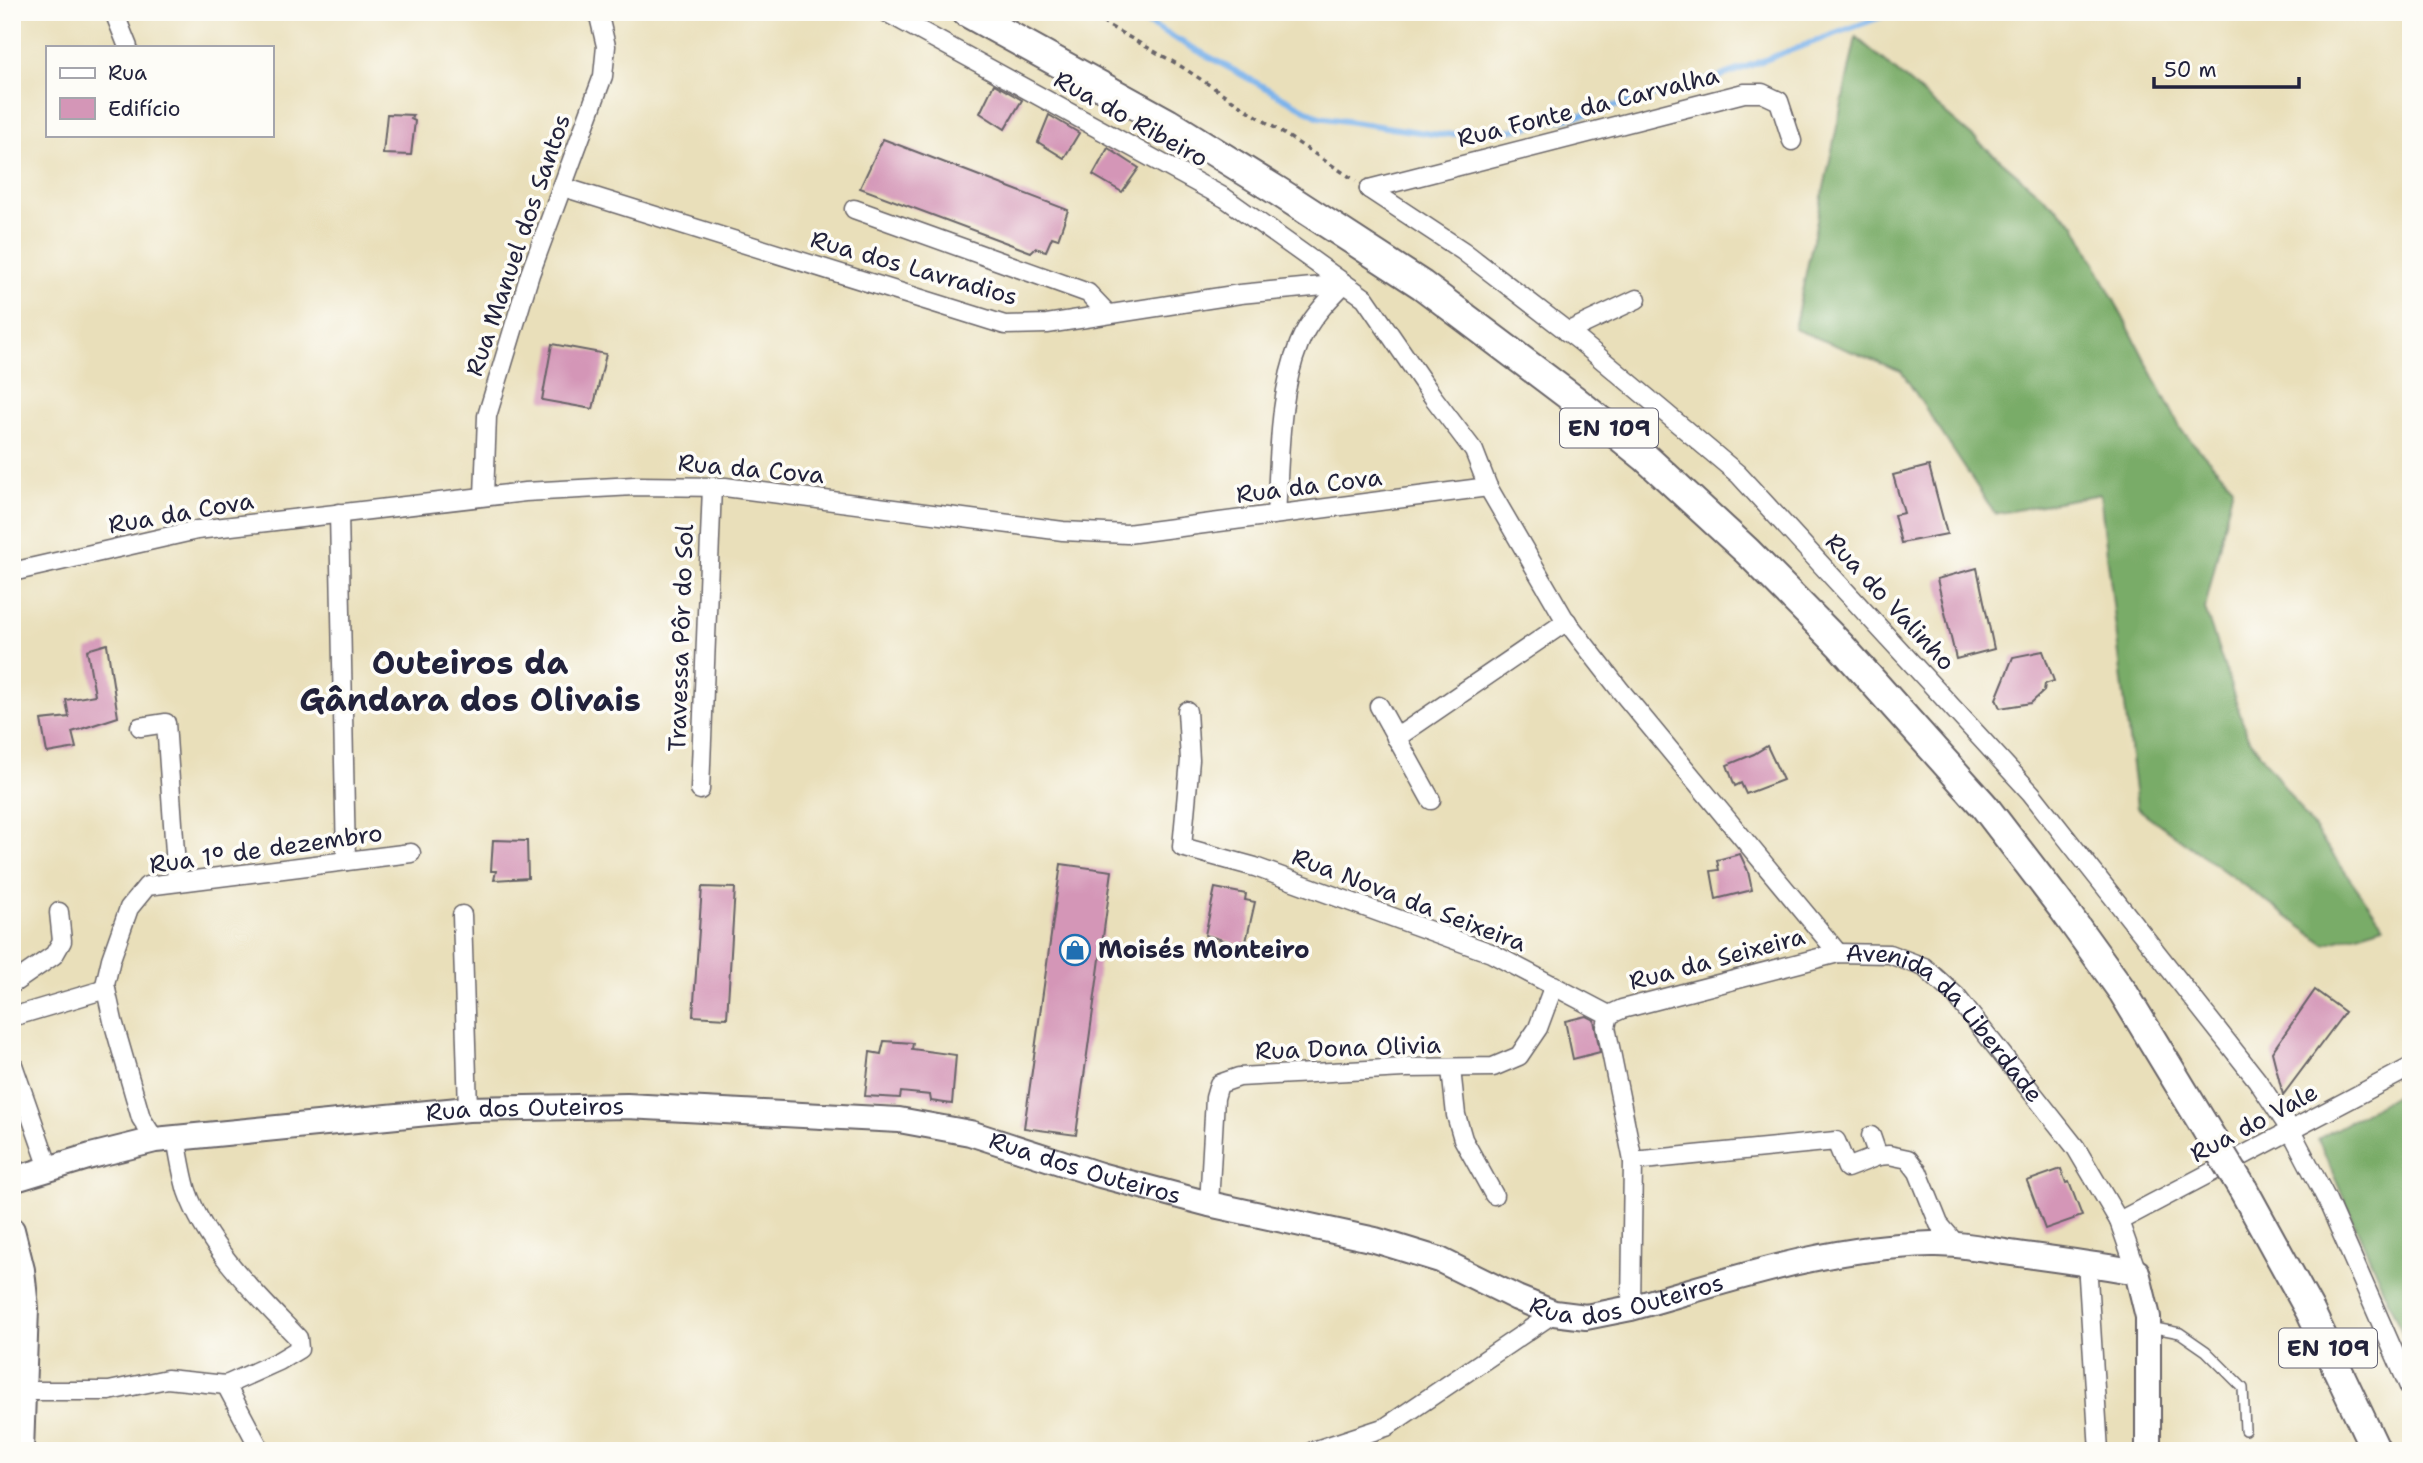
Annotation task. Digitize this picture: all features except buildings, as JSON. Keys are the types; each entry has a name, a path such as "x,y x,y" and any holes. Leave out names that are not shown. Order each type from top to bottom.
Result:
{"main road":[{"name":"EN 109","path":"966,12 1168,123 1401,271 1561,390 1655,467 1747,551 1840,645 1985,807 2123,992 2243,1189 2310,1311 2376,1451"}],"street":[{"path":"114,12 128,46"},
{"name":"Rua Manuel dos Santos","path":"484,496 487,416 530,274 603,76 606,46 598,12"},
{"name":"Rua do Ribeiro","path":"886,12 1225,198 1365,298 1474,451 1488,487"},
{"name":"Rua Fonte da Carvalha","path":"1369,189 1744,93 1762,93 1779,101 1792,141"},
{"name":"Rua dos Lavradios","path":"563,187 1005,325 1047,324 1240,294 1344,284"},
{"name":"Rua do Valinho","path":"1369,189 1463,250 1567,331 1738,474 2022,783 2257,1080 2291,1131 2327,1200 2411,1391"},
{"path":"854,209 1088,293 1108,314"},
{"path":"1276,514 1286,390 1299,342 1320,310 1344,284"},
{"path":"1567,331 1637,299"},
{"name":"Rua da Cova","path":"12,572 197,530 525,492 634,486 712,487 1063,531 1127,534 1488,487"},
{"name":"Travessa Pôr do Sol","path":"700,790 712,487"},
{"name":"Avenida da Liberdade","path":"1488,487 1566,621 1838,953 1889,954 1901,957 1924,967 1947,986 2087,1163 2119,1221 2144,1294 2148,1327 2148,1451"},
{"path":"340,513 346,860"},
{"path":"1396,738 1566,621"},
{"path":"1378,705 1431,800"},
{"name":"Rua Nova da Seixeira","path":"1187,711 1190,760 1182,847 1255,867 1491,953 1609,1015"},
{"path":"140,727 166,723 177,881"},
{"name":"Rua 1º de dezembro","path":"226,1385 279,1362 299,1349 298,1338 248,1286 208,1233 165,1139 141,1118 106,989 111,959 129,908 147,886 411,853"},
{"path":"12,984 54,955 62,941 58,912"},
{"path":"462,915 468,1109"},
{"name":"Rua da Seixeira","path":"1609,1015 1622,1009 1838,953"},
{"name":"Rua Dona Olivia","path":"1209,1204 1215,1098 1219,1084 1239,1077 1404,1068 1493,1067 1519,1055 1538,1028 1554,985"},
{"path":"12,1017 106,989"},
{"path":"1609,1015 1606,1027 1633,1161 1631,1308"},
{"name":"Rua do Vale","path":"2119,1221 2411,1067"},
{"path":"1451,1069 1456,1115 1463,1139 1494,1195"},
{"path":"14,1074 49,1168"},
{"name":"Rua dos Outeiros","path":"12,1180 165,1139 468,1109 627,1106 911,1121 970,1133 1100,1175 1209,1204 1422,1254 1554,1313 1586,1317 1631,1308 1808,1258 1859,1250 1933,1244 1957,1245 2087,1262 2137,1272"},
{"path":"1871,1136 1878,1156"},
{"path":"1633,1161 1836,1141 1847,1168 1878,1156 1908,1158 1918,1172 1939,1224 1957,1245"},
{"path":"12,1230 25,1291 24,1391 18,1437"},
{"path":"2087,1262 2099,1451"},
{"path":"1313,1451 1387,1427 1554,1313"},
{"path":"24,1391 109,1391 167,1379 226,1385 261,1451"}],"lane":[{"path":"2148,1327 2180,1333 2206,1350 2243,1388 2245,1430"}],"path":[{"path":"1084,12 1179,65 1369,189"}],"green space":[{"path":"1856,37 2074,223 2182,431 2233,486 2205,609 2247,735 2384,926 2325,944 2137,808 2100,494 1995,514 1901,371 1794,329"},
{"path":"2411,1087 2411,1353 2318,1139"}],"waterway":[{"path":"1127,12 1319,117 1439,135 1513,130 1586,114 1719,77 1894,12"}],"place":[{"name":"Moisés Monteiro","path":"1075,950"}],"district":[{"name":"Outeiros da Gândara dos Olivais","path":"470,682"}]}
